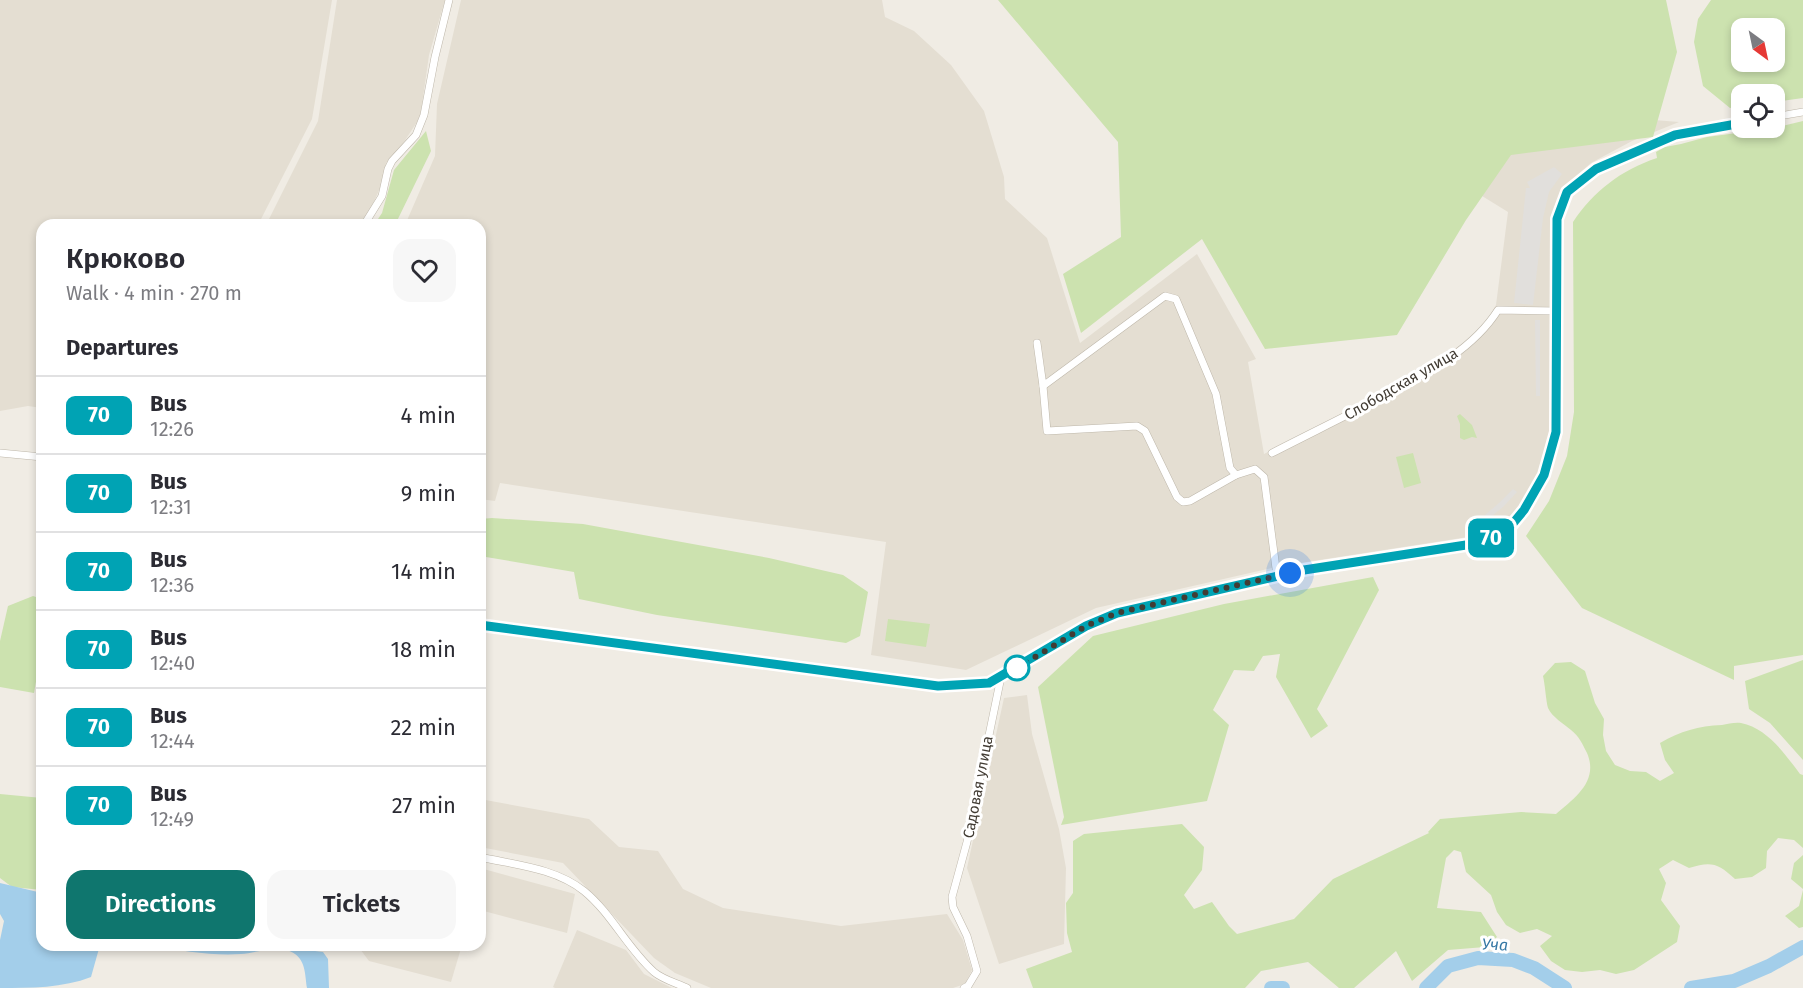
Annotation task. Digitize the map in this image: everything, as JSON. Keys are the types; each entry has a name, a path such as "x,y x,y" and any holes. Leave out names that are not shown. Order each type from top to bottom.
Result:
{"street":[{"path":"368,219 382,196 392,161 416,135 424,116 449,0"},
{"path":"1785,115 1803,112"},
{"path":"486,626 938,686 989,683 1086,626 1117,613 1277,576 1466,545 1490,538 1510,527 1524,510 1544,475 1556,432 1557,219 1567,192 1596,169 1675,135 1731,125"},
{"path":"1043,386 1165,296 1176,299 1216,394 1230,468 1236,475"},
{"name":"Слободская улица","path":"1272,453 1436,367 1460,351 1490,323 1498,310 1556,311"},
{"path":"1037,344 1047,431 1137,426 1145,432 1177,496 1184,502 1190,501 1236,475 1255,470 1264,477 1277,576"},
{"path":"0,453 36,456"},
{"name":"Садовая улица","path":"964,988 968,986 977,971 967,936 953,907 952,897 968,842 1001,677"},
{"path":"486,858 552,873 584,891 656,974 687,988"}],"shaded area":[{"path":"0,0 332,0 312,119 261,219 36,219 36,407 28,406 0,411"},
{"path":"337,0 445,0 429,55 421,112 402,145 386,163 381,186 363,219 269,219 318,121"},
{"path":"461,0 882,0 885,17 914,31 951,65 984,111 1004,177 1005,199 1047,238 1080,343 1197,254 1256,359 1248,362 1264,454 1397,386 1459,349 1487,322 1496,305 1508,212 1474,191 1493,152 1616,117 1679,122 1632,141 1591,163 1568,183 1558,198 1553,211 1550,437 1537,480 1515,513 1494,527 1468,537 1281,566 1096,608 966,670 871,655 886,542 500,483 495,501 486,500 486,219 408,219 435,156 437,104"},
{"path":"1554,167 1562,174 1549,192 1543,218 1533,305 1514,303 1526,188 1530,188 1527,182"},
{"path":"1535,320 1540,320 1540,396 1536,396"},
{"path":"1513,489 1517,492 1488,519 1485,515"},
{"path":"1027,695 1032,734 1059,829 1066,868 1064,944 999,964 967,868 1004,698"},
{"path":"486,800 589,819 619,847 658,851 683,889 723,908 841,926 947,914 963,940 972,970 965,984 953,988 711,988 675,973 654,958 563,863 486,848"},
{"path":"486,870 575,894 567,933 486,912"},
{"path":"577,930 626,950 644,974 672,988 553,987"},
{"path":"362,951 460,951 451,982 369,961"}],"green space":[{"path":"998,0 1666,0 1677,52 1653,137 1511,155 1466,220 1397,335 1265,349 1202,239 1081,333 1063,274 1121,237 1118,142"},
{"path":"1711,0 1803,0 1803,98 1785,101 1785,84 1731,84 1730,108 1703,86 1694,42 1698,19"},
{"path":"1803,121 1803,655 1734,666 1734,680 1582,608 1526,536 1549,501 1567,456 1574,412 1573,222 1599,191 1620,175 1657,158 1656,152 1665,147 1731,134 1731,138 1785,138 1785,125"},
{"path":"426,131 431,151 398,219 378,219 382,213 394,170"},
{"path":"1460,414 1472,425 1477,438 1464,440 1460,438 1460,424 1457,416"},
{"path":"1413,453 1421,483 1404,488 1396,457"},
{"path":"486,518 583,524 769,558 843,575 868,592 860,636 846,643 657,615 579,599 574,572 486,557"},
{"path":"1373,577 1379,590 1317,709 1328,726 1311,738 1276,677 1280,654 1263,656 1254,671 1234,670 1213,710 1229,725 1207,801 1061,825 1064,817 1038,687 1093,636 1224,604"},
{"path":"33,596 36,597 34,693 0,687 0,641 8,606"},
{"path":"888,619 930,624 926,647 885,641"},
{"path":"1803,660 1803,760 1770,723 1749,709 1745,681"},
{"path":"1571,662 1585,671 1595,703 1604,719 1603,735 1606,751 1615,765 1630,771 1646,772 1660,781 1674,773 1665,760 1660,743 1690,730 1739,723 1759,730 1767,736 1803,775 1803,848 1794,840 1778,838 1767,851 1766,868 1752,877 1735,879 1714,865 1689,868 1673,860 1659,869 1666,883 1661,900 1680,926 1677,942 1634,970 1616,974 1600,970 1582,972 1565,970 1551,961 1540,946 1552,936 1537,929 1520,933 1506,925 1497,912 1491,895 1466,872 1461,852 1454,850 1446,858 1437,908 1481,912 1497,937 1485,947 1448,950 1412,981 1396,951 1354,988 1339,988 1308,962 1261,971 1245,988 1033,988 1026,969 1072,952 1067,933 1066,903 1073,893 1073,841 1084,834 1182,824 1204,847 1202,870 1184,895 1194,909 1212,902 1237,934 1294,919 1333,879 1429,833 1440,819 1521,812 1556,814 1583,788 1590,772 1587,753 1580,741 1574,732 1552,714 1547,705 1543,676 1555,663"},
{"path":"0,794 36,797 36,889 12,887 0,878"},
{"path":"1803,855 1803,889 1791,879 1794,863"},
{"path":"1803,890 1803,927 1799,928 1785,916 1799,906"}],"water":[{"path":"0,883 36,892 36,951 98,951 91,977 58,985 0,988 0,940 4,921 0,914"},
{"path":"186,951 262,951 241,954"},
{"path":"289,951 323,952 328,959 329,988 307,988 304,969 299,957"}],"waterway":[{"name":"Уча","path":"1691,988 1734,981 1769,966 1803,947"},
{"name":"Уча","path":"1426,988 1448,966 1478,958 1513,960 1534,968 1565,988"},
{"name":"Уча","path":"1271,988 1283,988"}],"bus line":[{"name":"70","path":"486,626 938,686 989,683 1086,626 1117,613 1304,570 1466,545 1490,538 1510,527 1524,510 1544,475 1556,432 1557,219 1567,192 1596,169 1675,135 1731,125"}],"route":[{"path":"1017,668 1086,626 1117,613 1290,573"}]}
